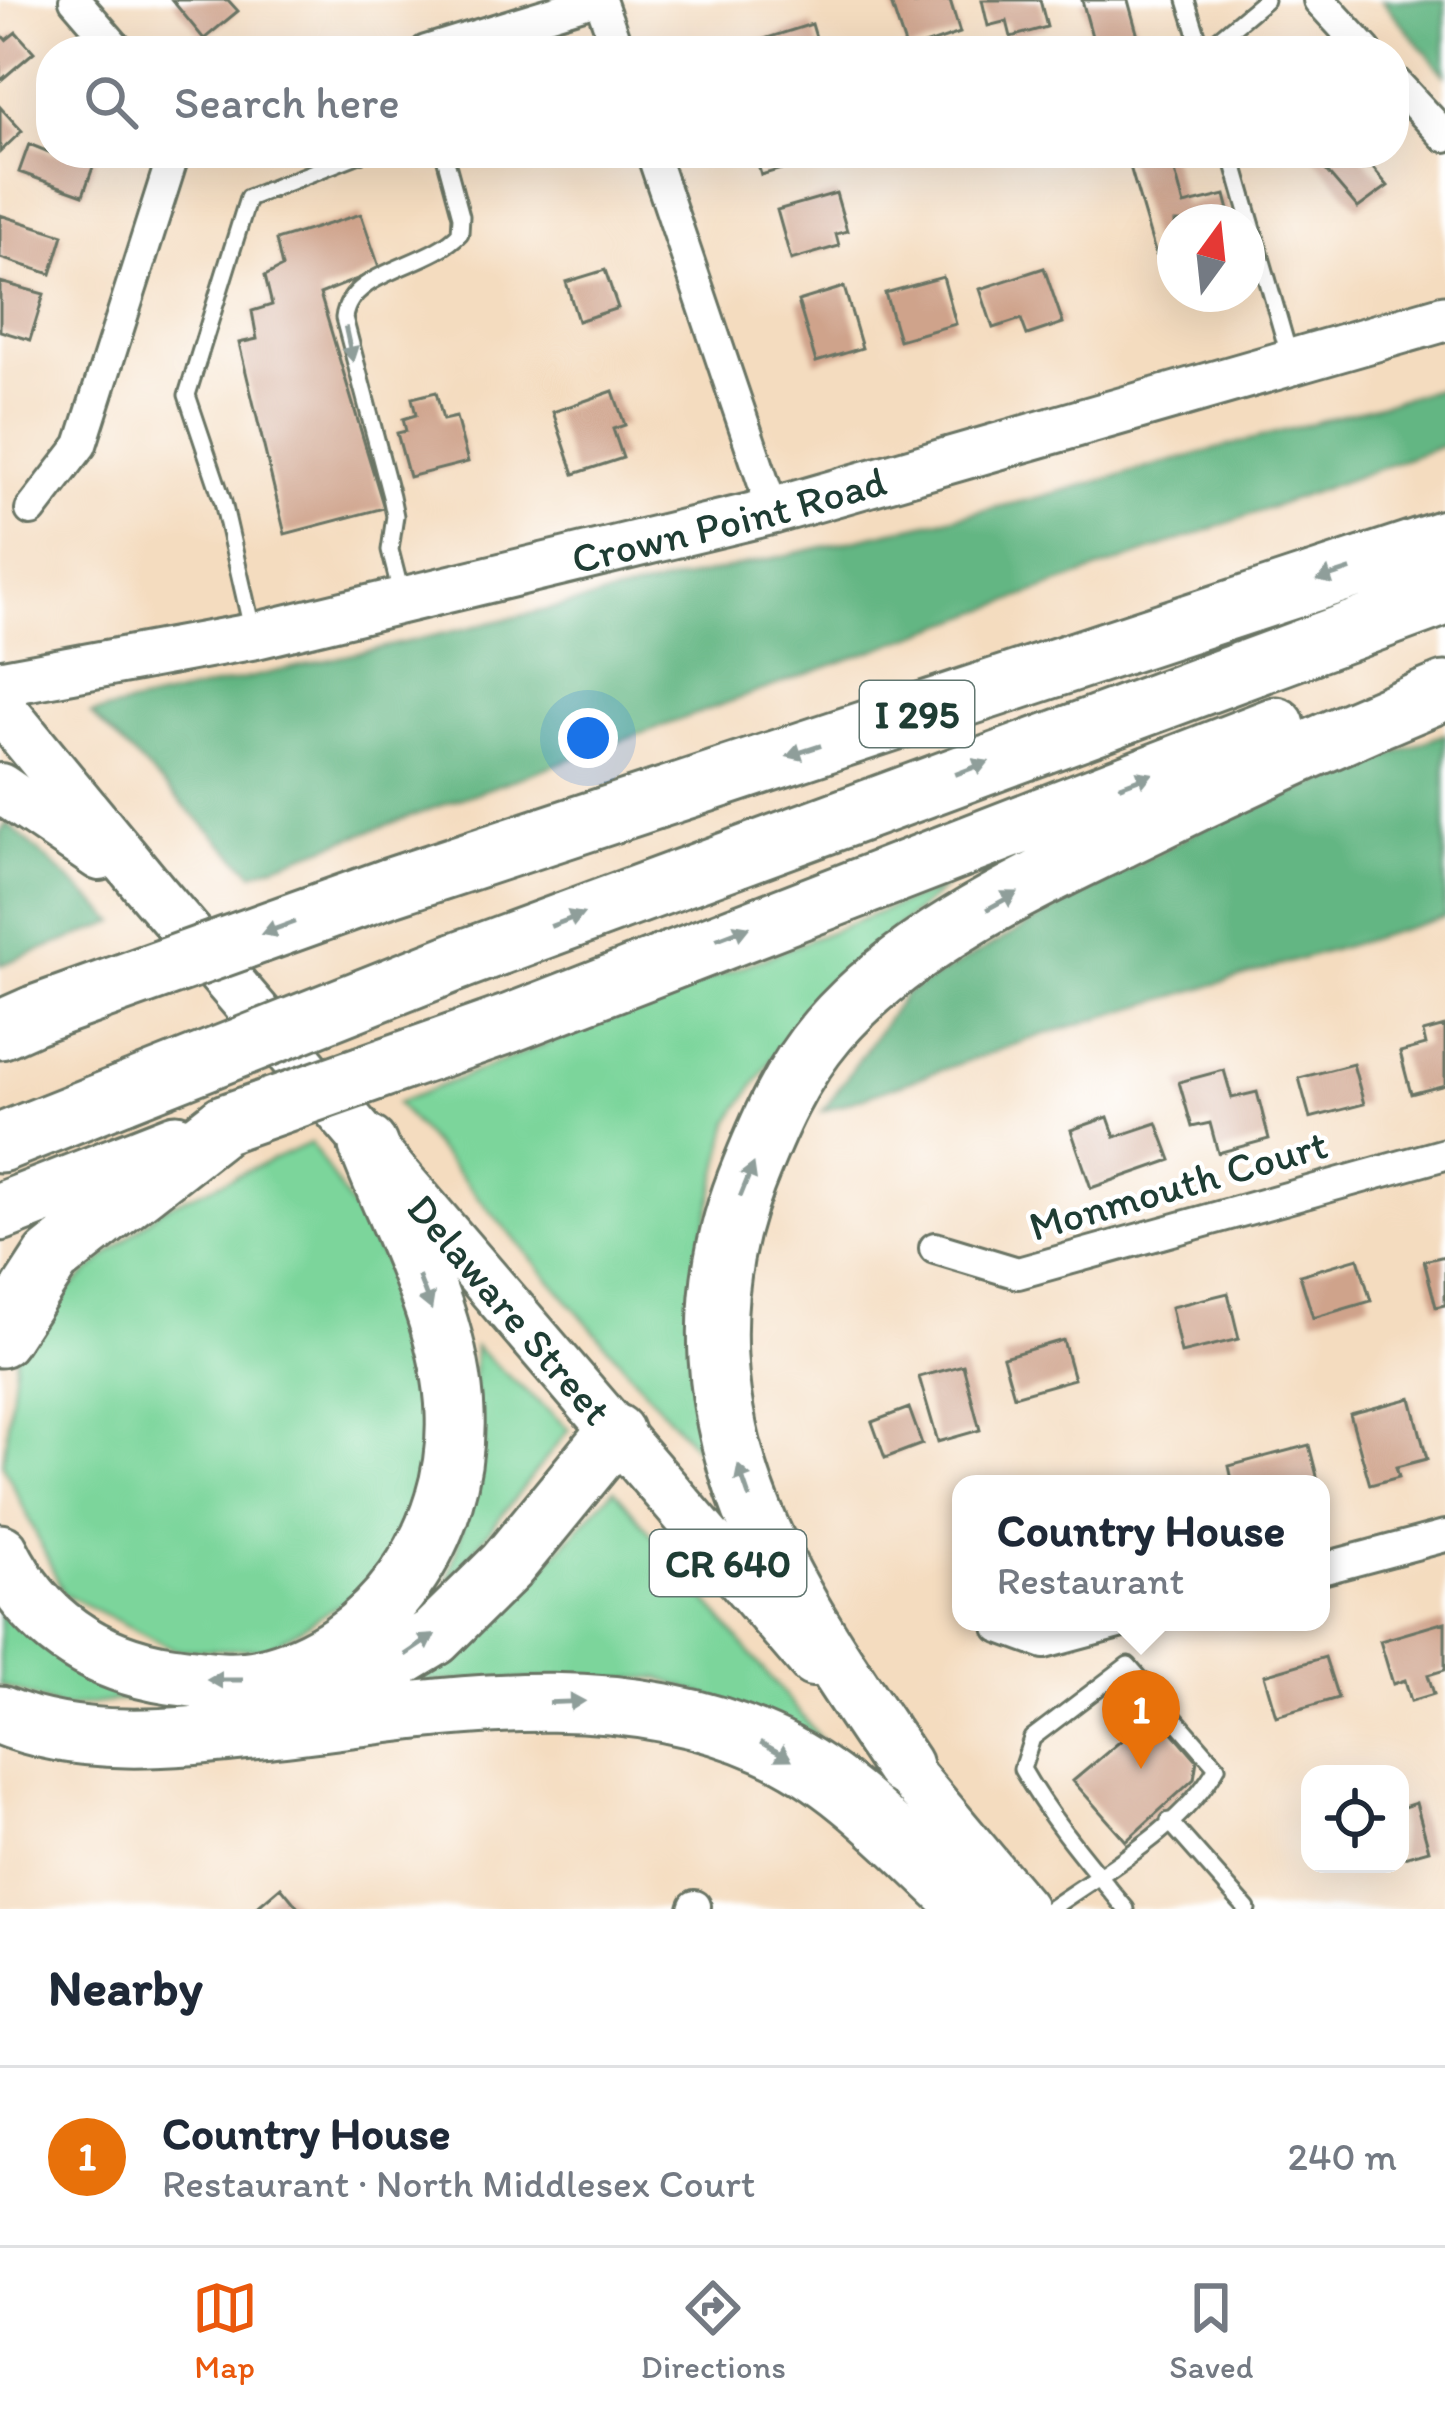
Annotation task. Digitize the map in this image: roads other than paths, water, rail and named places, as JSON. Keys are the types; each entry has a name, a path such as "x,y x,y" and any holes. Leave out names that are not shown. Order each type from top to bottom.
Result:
{"highway":[{"name":"I 295","path":"17,1022 388,889 1445,538"},
{"name":"I 295","path":"0,1143 458,961 1445,596"},
{"path":"0,1212 224,1124 508,1024 1445,661"},
{"path":"903,1766 823,1645 761,1532 734,1449 716,1358 724,1237 781,1094 830,1028 927,943 1061,868 1271,765 1445,691"},
{"path":"0,1338 52,1258 224,1124"},
{"path":"0,1553 31,1602 59,1632 133,1669 216,1681 257,1679 336,1649 369,1623 415,1569 443,1510 455,1415 444,1342 368,1145"},
{"path":"284,1726 434,1637 506,1566 615,1433"},
{"path":"0,1715 100,1737 173,1738 515,1703 591,1701 667,1709 770,1744 854,1801 972,1909"}],"main road":[{"name":"Crown Point Road","path":"0,683 254,636 773,512 1445,318"},
{"name":"Delaware Street","path":"0,707 153,893 1022,1909"},
{"path":"0,788 153,893"}],"street":[{"path":"75,0 106,36"},
{"path":"476,36 597,0 612,36"},
{"path":"1319,0 1352,36"},
{"path":"1409,97 1445,136"},
{"path":"31,510 81,445 169,168"},
{"path":"657,168 773,512"},
{"name":"Monmouth Court","path":"934,1248 1018,1273 1445,1154"},
{"path":"1330,1567 1445,1536"},
{"path":"1011,1631 1044,1643 1089,1631"}],"lane":[{"path":"1186,0 1198,36"},
{"path":"1221,36 1265,0"},
{"path":"254,636 223,502 187,394 248,198 324,168"},
{"path":"403,600 390,550 395,516 344,317 346,301 356,288 443,251 460,233 447,168"},
{"path":"1235,168 1291,362"},
{"path":"1050,1909 1098,1875 1201,1796 1217,1767 1128,1665 1032,1738 1022,1768 1043,1806 1098,1875 1126,1909"},
{"path":"1169,1821 1247,1909"}],"place":[{"name":"Country House","path":"1141,1769"}]}
